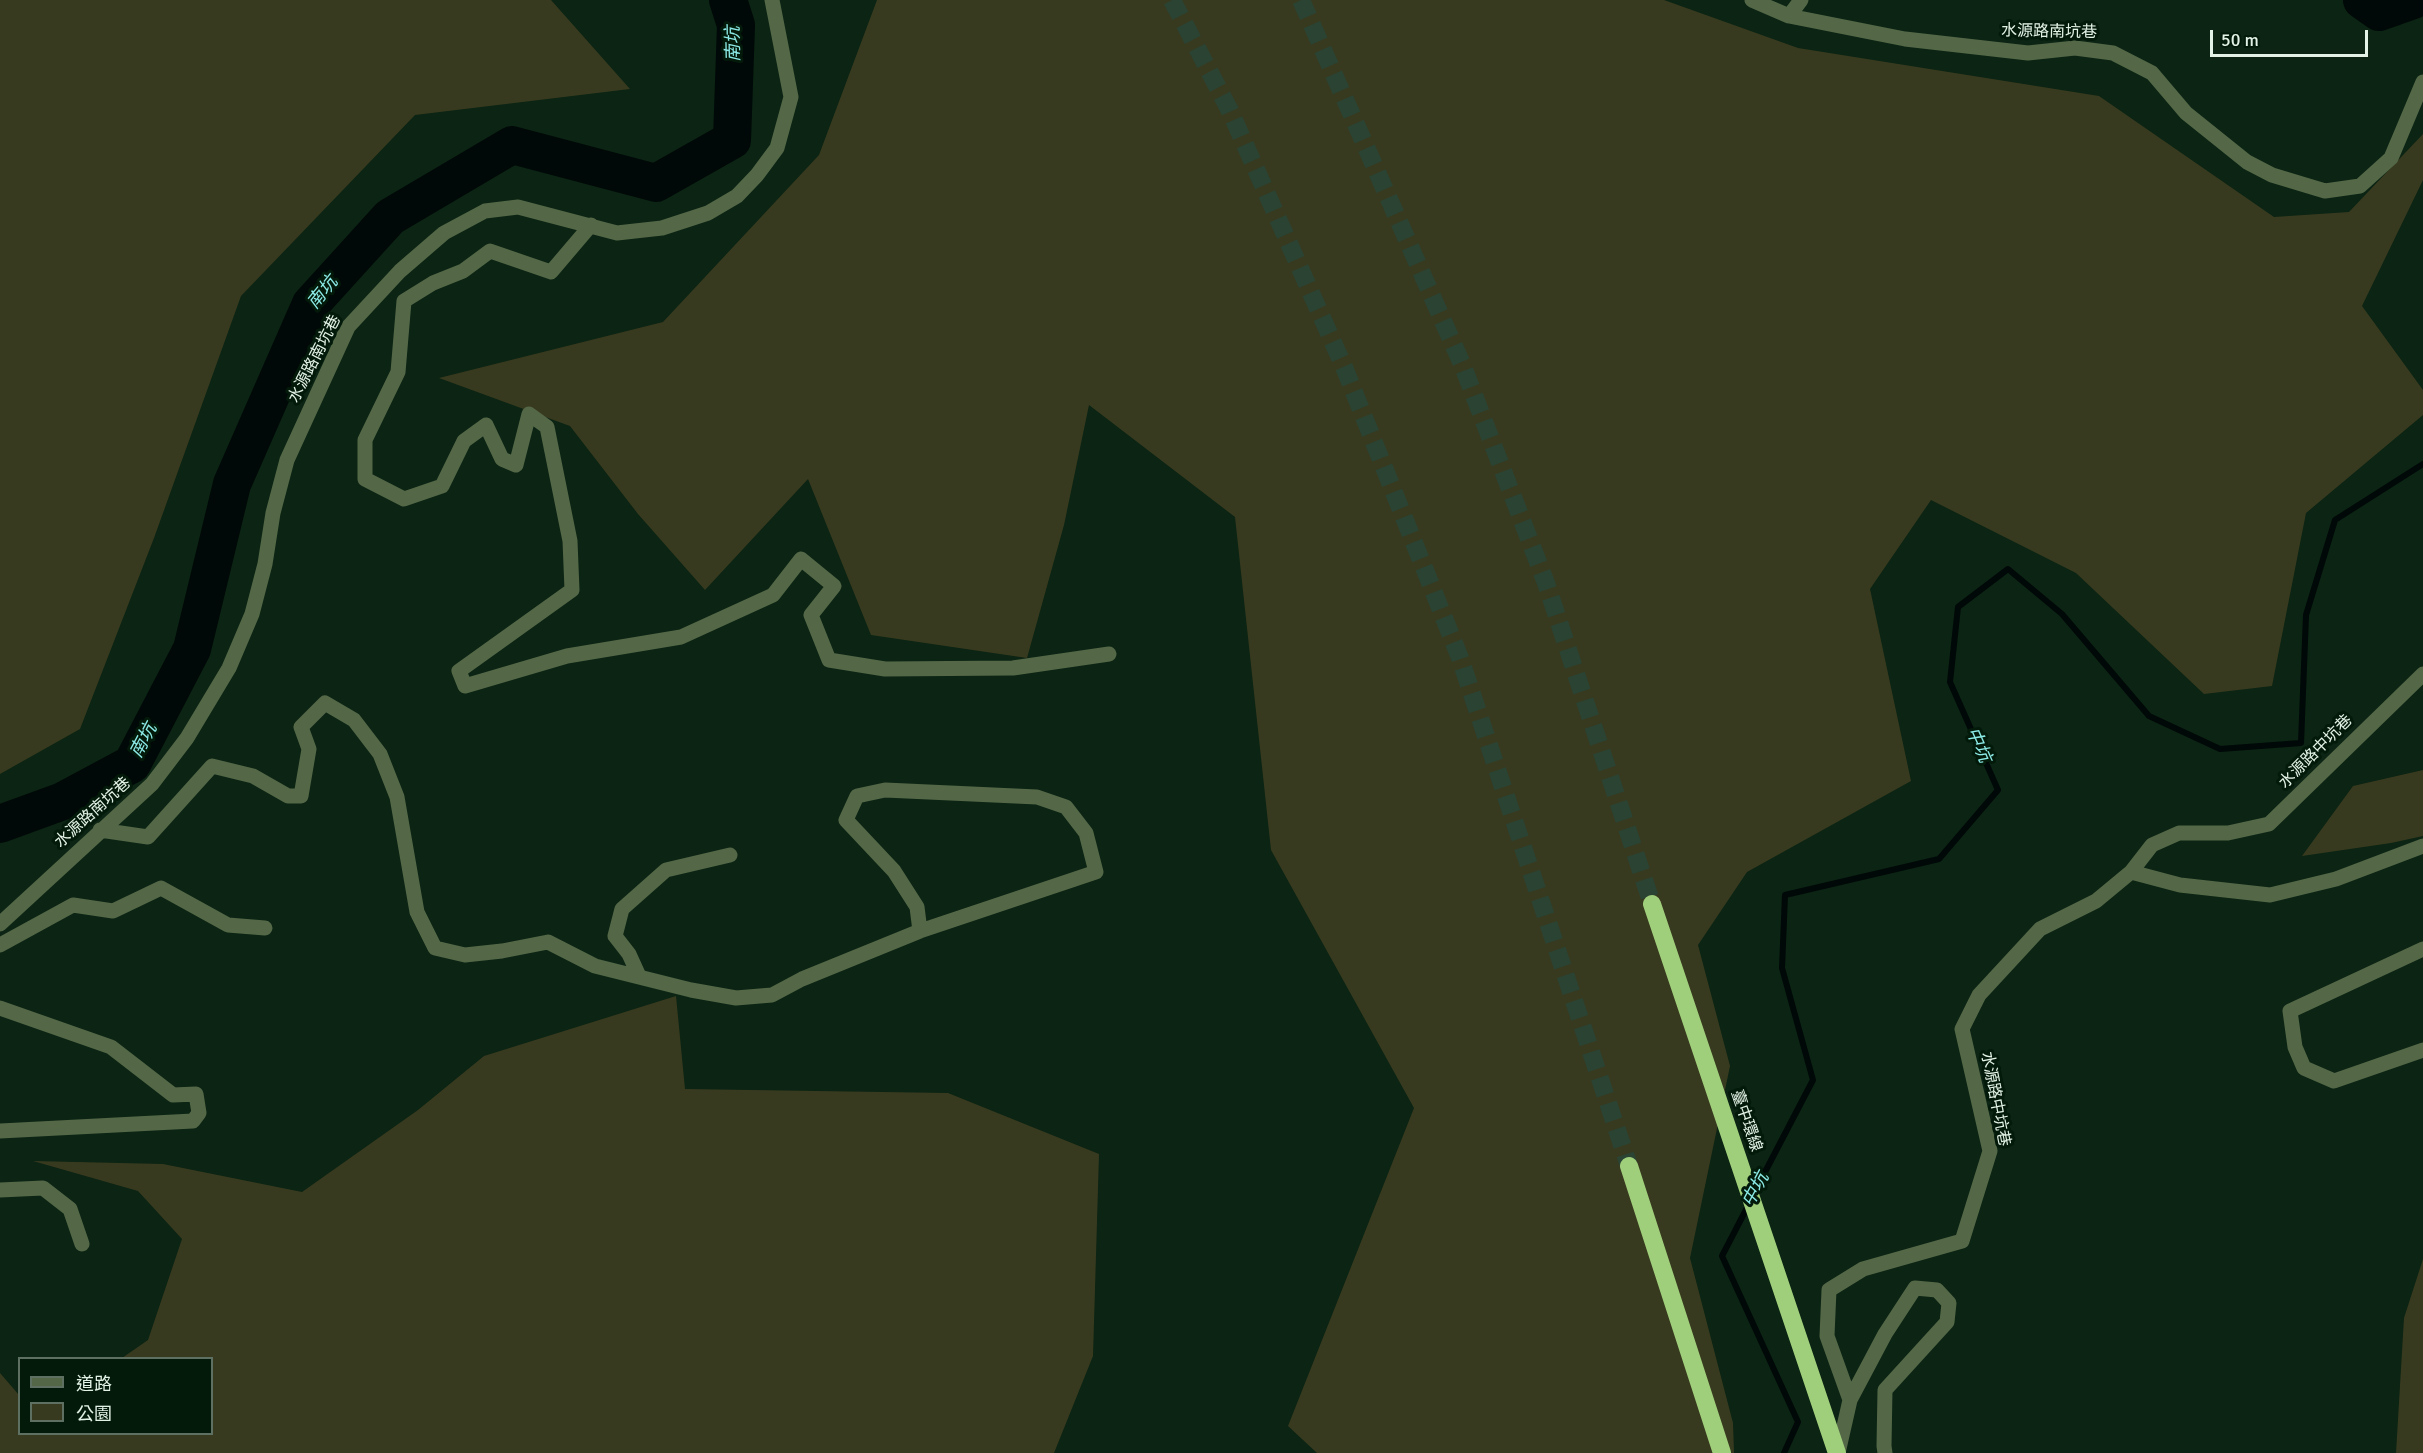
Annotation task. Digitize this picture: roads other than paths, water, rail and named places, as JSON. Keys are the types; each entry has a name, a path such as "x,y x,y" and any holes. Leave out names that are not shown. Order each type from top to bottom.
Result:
{"highway":[{"name":"臺中環線","path":"1652,904 1838,1453"},
{"path":"1629,1166 1722,1453"}],"street":[{"name":"水源路南坑巷","path":"0,924 152,784 187,738 230,668 252,614 265,564 273,513 286,460 348,327 400,272 444,233 486,211 518,207 617,233 662,228 708,213 737,196 757,175 777,148 791,97 772,0"},
{"name":"水源路南坑巷","path":"1752,0 1789,16 1905,39 2028,53 2075,48 2113,53 2152,73 2186,113 2247,162 2272,175 2325,191 2360,186 2391,158 2423,82"},
{"path":"1789,16 1802,0"},
{"path":"591,225 552,272 490,251 463,271 433,283 404,301 398,372 365,440 365,479 405,499 442,486 464,441 486,425 502,459 516,465 529,414 547,427 570,541 572,590 459,671 465,686 567,656 681,638 773,595 801,559 834,586 811,615 829,660 885,669 1013,669 1109,654"},
{"name":"水源路中坑巷","path":"1850,1400 1827,1336 1829,1290 1863,1269 1962,1241 1990,1151 1962,1029 1979,995 2040,929 2096,901 2131,872 2151,845 2179,833 2228,833 2269,824 2423,674"},
{"path":"100,830 148,837 212,766 253,776 288,796 301,796 309,749 301,727 325,704 354,720 381,754 397,797 417,912 435,948 465,955 548,942 595,966 691,990 736,998 772,995 802,979 920,931 1096,872 1086,833 1066,807 1037,797 885,790 857,796 846,820 894,871 917,907 920,931"},
{"path":"2131,872 2181,885 2270,895 2336,879 2423,846"},
{"path":"639,976 629,954 615,936 622,909 666,870 730,855"},
{"path":"0,945 73,905 113,911 161,888 228,926 265,928"},
{"path":"2423,949 2290,1011 2295,1047 2304,1068 2334,1081 2423,1050"},
{"path":"0,1008 111,1047 173,1095 196,1094 199,1113 194,1121 0,1131"},
{"path":"0,1190 43,1188 70,1209 81,1244"},
{"path":"1838,1453 1850,1400 1885,1334 1915,1288 1937,1290 1949,1303 1947,1322 1885,1390 1884,1446 1886,1453"}],"waterway":[{"name":"南坑","path":"0,824 63,801 132,764 192,649 232,484 311,304 390,217 512,145 656,183 732,140 736,25 728,0"},
{"name":"南坑","path":"2362,0 2379,12 2413,0"},
{"name":"中坑","path":"1753,1195 1813,1080 1782,968 1785,895 1939,859 1998,790 1950,682 1958,607 2008,569 2062,614 2149,716 2220,749 2301,743 2306,615 2335,520 2423,464"},
{"name":"中坑","path":"1749,1204 1722,1256 1798,1422 1784,1453"}],"tunnel":[{"path":"1172,0 1230,111 1344,367 1460,658 1629,1166"},
{"path":"1301,0 1462,364 1546,583 1652,904"}]}
